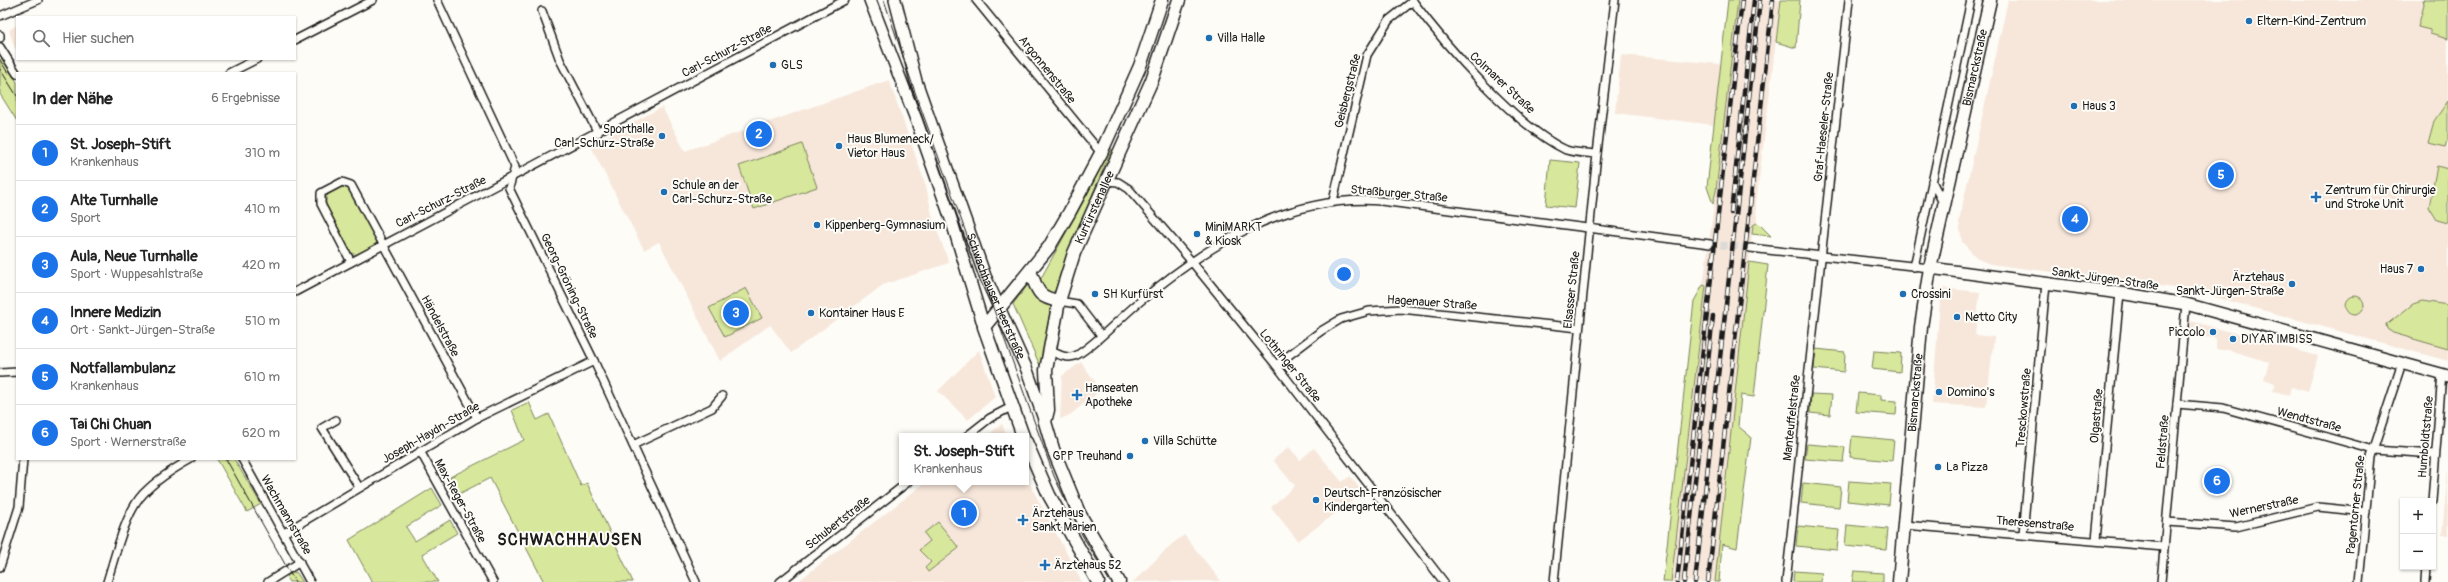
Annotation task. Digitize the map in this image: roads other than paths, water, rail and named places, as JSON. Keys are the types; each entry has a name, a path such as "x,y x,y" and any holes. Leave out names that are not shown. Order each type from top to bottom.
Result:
{"main road":[{"name":"Schwachhauser Heerstraße","path":"870,0 920,130 984,326 1022,433"},
{"name":"Schwachhauser Heerstraße","path":"895,0 916,81 985,276 1027,370 1053,449 1079,513 1119,582"},
{"name":"Kurfürstenallee","path":"984,326 1030,271 1066,219 1101,153 1140,66 1162,0"},
{"name":"Kurfürstenallee","path":"1044,422 1048,410 1046,370 1049,350 1059,301 1074,253 1105,181 1152,80 1179,0"},
{"name":"Bismarckstraße","path":"1899,582 1921,324 1930,268 1990,0"},
{"name":"Sankt-Jürgen-Straße","path":"1930,268 2120,293 2186,304 2445,375"},
{"path":"1030,271 1039,294 1045,299 1059,301"},
{"path":"1029,449 1049,495 1098,582"}],"street":[{"path":"0,16 38,0"},
{"path":"296,39 373,0"},
{"name":"Georg-Gröning-Straße","path":"436,0 515,167 508,188 594,361 696,582"},
{"name":"Carl-Schurz-Straße","path":"296,291 598,133 845,0"},
{"name":"Argonnenstraße","path":"976,0 1101,153"},
{"name":"Elsasser Straße","path":"1554,582 1596,154 1615,0"},
{"name":"Graf-Haeseler-Straße","path":"1821,257 1849,0"},
{"name":"Bismarckstraße","path":"1914,267 1971,0"},
{"name":"Colmarer Straße","path":"1413,1 1461,60 1517,115 1567,150 1596,154"},
{"name":"Geisbergstraße","path":"1333,201 1367,55 1389,20 1413,1"},
{"path":"542,11 560,60 598,133"},
{"path":"0,46 16,72"},
{"path":"231,72 255,60"},
{"name":"Lothringer Straße","path":"1105,181 1118,182 1129,190 1192,262 1276,365 1444,582"},
{"name":"Händelstraße","path":"351,262 321,204 321,193 342,182 351,185 477,418"},
{"path":"1932,182 1944,205"},
{"name":"Straßburger Straße","path":"1049,350 1061,356 1076,356 1138,303 1192,262 1256,223 1288,211 1333,201 1356,199 1381,201 1710,244"},
{"name":"Sankt-Jürgen-Straße","path":"1750,248 1930,268"},
{"name":"Manteuffelstraße","path":"1786,582 1821,257"},
{"name":"Tresckowstraße","path":"2023,534 2046,283"},
{"name":"Olgastraße","path":"2096,540 2120,293"},
{"path":"1059,301 1077,304 1101,335"},
{"name":"Feldstraße","path":"2161,582 2186,304"},
{"name":"Hagenauer Straße","path":"1276,365 1334,323 1369,311 1401,309 1579,328"},
{"name":"Joseph-Haydn-Straße","path":"284,533 477,418 594,361"},
{"name":"Pagentorner Straße","path":"2359,582 2374,450 2402,363"},
{"path":"0,373 16,372"},
{"name":"Humboldtstraße","path":"2432,498 2435,454 2445,375"},
{"path":"633,445 712,408 722,396"},
{"name":"Wendtstraße","path":"2177,404 2222,408 2374,450 2435,454"},
{"path":"971,433 990,418 1012,406"},
{"path":"336,420 322,428 359,487"},
{"name":"Max-Reger-Straße","path":"420,451 493,582"},
{"path":"0,567 19,507 23,460"},
{"path":"107,582 124,528 142,495 169,472 188,460"},
{"name":"Wachmannstraße","path":"243,460 310,582"},
{"name":"Schubertstraße","path":"780,582 904,485"},
{"name":"Wernerstraße","path":"2167,522 2236,527 2318,507 2366,512"},
{"name":"Theresenstraße","path":"1904,524 2164,547"},
{"path":"268,582 300,562"},
{"path":"2425,582 2426,570"}],"tunnel":[{"path":"1710,244 1750,248"}],"tram line":[{"path":"884,0 915,92 1054,476 1081,533 1110,582"},
{"path":"0,60 8,73"},
{"path":"0,69 16,94"},
{"path":"227,460 295,582"}],"railway":[{"path":"1677,582 1742,0"},
{"path":"1731,213 1754,0"},
{"path":"1695,582 1760,0"},
{"path":"1708,582 1773,0"},
{"path":"1684,582 1713,316"}],"place":[{"name":"Eltern-Kind-Zentrum","path":"2249,21"},
{"name":"Villa Halle","path":"1209,38"},
{"name":"GLS","path":"773,65"},
{"name":"Haus 3","path":"2074,106"},
{"name":"Alte Turnhalle","path":"759,134"},
{"name":"Sporthalle Carl-Schurz-Straße","path":"662,136"},
{"name":"Haus Blumeneck/ Vietor Haus","path":"839,146"},
{"name":"Notfallambulanz","path":"2221,175"},
{"name":"Schule an der Carl-Schurz-Straße","path":"664,192"},
{"name":"Zentrum für Chirurgie und Stroke Unit","path":"2316,197"},
{"name":"Innere Medizin","path":"2075,219"},
{"name":"Kippenberg-Gymnasium","path":"817,225"},
{"name":"MiniMARKT & Kiosk","path":"1197,234"},
{"name":"Haus 7","path":"2421,269"},
{"name":"Ärztehaus Sankt-Jürgen-Straße","path":"2292,284"},
{"name":"SH Kurfürst","path":"1095,294"},
{"name":"Crossini","path":"1903,294"},
{"name":"Aula, Neue Turnhalle","path":"736,313"},
{"name":"Kontainer Haus E","path":"811,313"},
{"name":"Netto City","path":"1957,317"},
{"name":"Piccolo","path":"2213,332"},
{"name":"DIYAR IMBISS","path":"2233,339"},
{"name":"Domino's","path":"1939,392"},
{"name":"Hanseaten Apotheke","path":"1077,395"},
{"name":"Villa Schütte","path":"1145,441"},
{"name":"GPP Treuhand","path":"1130,456"},
{"name":"La Pizza","path":"1938,467"},
{"name":"Tai Chi Chuan","path":"2217,481"},
{"name":"Deutsch-Französischer Kindergarten","path":"1316,500"},
{"name":"St. Joseph-Stift","path":"964,513"},
{"name":"Ärztehaus Sankt Marien","path":"1023,520"},
{"name":"Ärztehaus 52","path":"1045,565"}],"district":[{"name":"SCHWACHHAUSEN","path":"570,540"}]}
